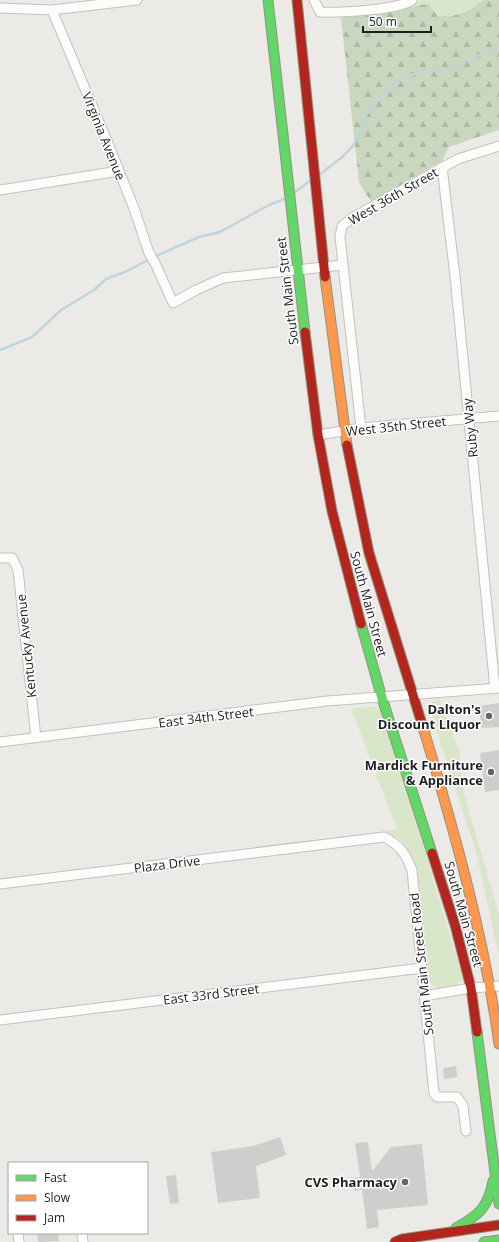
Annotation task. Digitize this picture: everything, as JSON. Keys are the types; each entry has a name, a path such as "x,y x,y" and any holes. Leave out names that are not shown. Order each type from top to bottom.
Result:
{"main road":[{"name":"South Main Street","path":"268,0 297,270 318,435 345,568 382,698 456,926 471,988 499,1204"},
{"name":"South Main Street","path":"297,0 324,267 344,432 369,553 447,806 495,987 499,1044"},
{"path":"449,1232 476,1217 490,1198 495,1173"},
{"path":"395,1242 402,1239 499,1225"},
{"path":"484,1242 499,1240"}],"street":[{"path":"0,8 52,10 137,0"},
{"path":"314,0 320,12 336,13 401,5 412,0"},
{"name":"Virginia Avenue","path":"52,10 135,211 149,253 155,262 173,303 196,290 223,278 297,270"},
{"name":"West 36th Street","path":"343,264 340,237 342,226 352,218 442,167 471,154 499,146"},
{"name":"Ruby Way","path":"442,167 497,689"},
{"path":"0,190 119,171"},
{"path":"297,270 343,264 361,428"},
{"name":"West 35th Street","path":"318,435 344,432 361,428 499,416"},
{"name":"Kentucky Avenue","path":"0,558 10,557 14,560 18,570 36,738"},
{"name":"East 34th Street","path":"0,742 326,701 497,689"},
{"name":"South Main Street Road","path":"334,843 384,837 398,845 406,856 412,870 434,1093 437,1097 457,1097 463,1106 466,1131"},
{"name":"Plaza Drive","path":"0,884 334,843"},
{"name":"East 33rd Street","path":"0,1020 422,968"},
{"path":"424,996 471,988 495,987"}],"green space":[{"path":"420,0 484,0 465,12 457,15 442,16 413,7"},
{"path":"484,0 499,0 499,130 449,147 442,161 371,202 359,182 341,18 428,4 438,16 452,16 468,11"},
{"path":"439,698 459,750 464,794 499,914 499,956 476,852 429,707 433,701"},
{"path":"375,707 382,710 463,978 456,984 447,988 437,987 429,982 415,866 405,845 400,840 383,831 397,829 351,708"}],"building":[{"name":"Dalton's Discount LIquor","path":"499,703 499,727 482,728 478,706"},
{"name":"Mardick Furniture & Appliance","path":"499,750 499,790 485,792 480,753"},
{"path":"456,1066 457,1077 444,1079 443,1068"},
{"path":"280,1137 286,1155 256,1166 260,1198 218,1203 211,1152 253,1146"},
{"path":"368,1142 372,1171 391,1147 422,1144 428,1205 377,1210 379,1227 367,1229 362,1190 354,1191 352,1178 360,1177 355,1143"},
{"path":"176,1175 179,1203 170,1204 166,1176"},
{"path":"37,1234 58,1234 59,1241 38,1242"}],"waterway":[{"path":"320,174 341,158 352,147 360,134 363,120 375,101 396,82 421,71 455,69 471,57 491,52 499,47"},
{"path":"294,193 311,180"},
{"path":"154,257 199,237 220,232 269,205 284,199"},
{"path":"0,350 32,337 61,310 94,290 106,279 125,272 150,259"}],"traffic: fast":[{"path":"268,0 305,332"},
{"path":"361,624 382,698 432,853"},
{"path":"477,1032 499,1204"},
{"path":"456,1228 471,1219 481,1210 488,1198 493,1181"},
{"path":"484,1242 499,1240"}],"traffic: slow":[{"path":"325,277 347,445"},
{"path":"422,724 467,883 493,1003 499,1044"}],"traffic: jam":[{"path":"297,0 325,277"},
{"path":"305,332 318,435 332,511 361,624"},
{"path":"347,445 369,553 422,724"},
{"path":"432,853 455,925 471,988 477,1032"},
{"path":"395,1242 402,1239 499,1225"}],"place":[{"name":"Dalton's Discount LIquor","path":"489,716"},
{"name":"Mardick Furniture & Appliance","path":"491,772"},
{"name":"CVS Pharmacy","path":"405,1182"}]}
